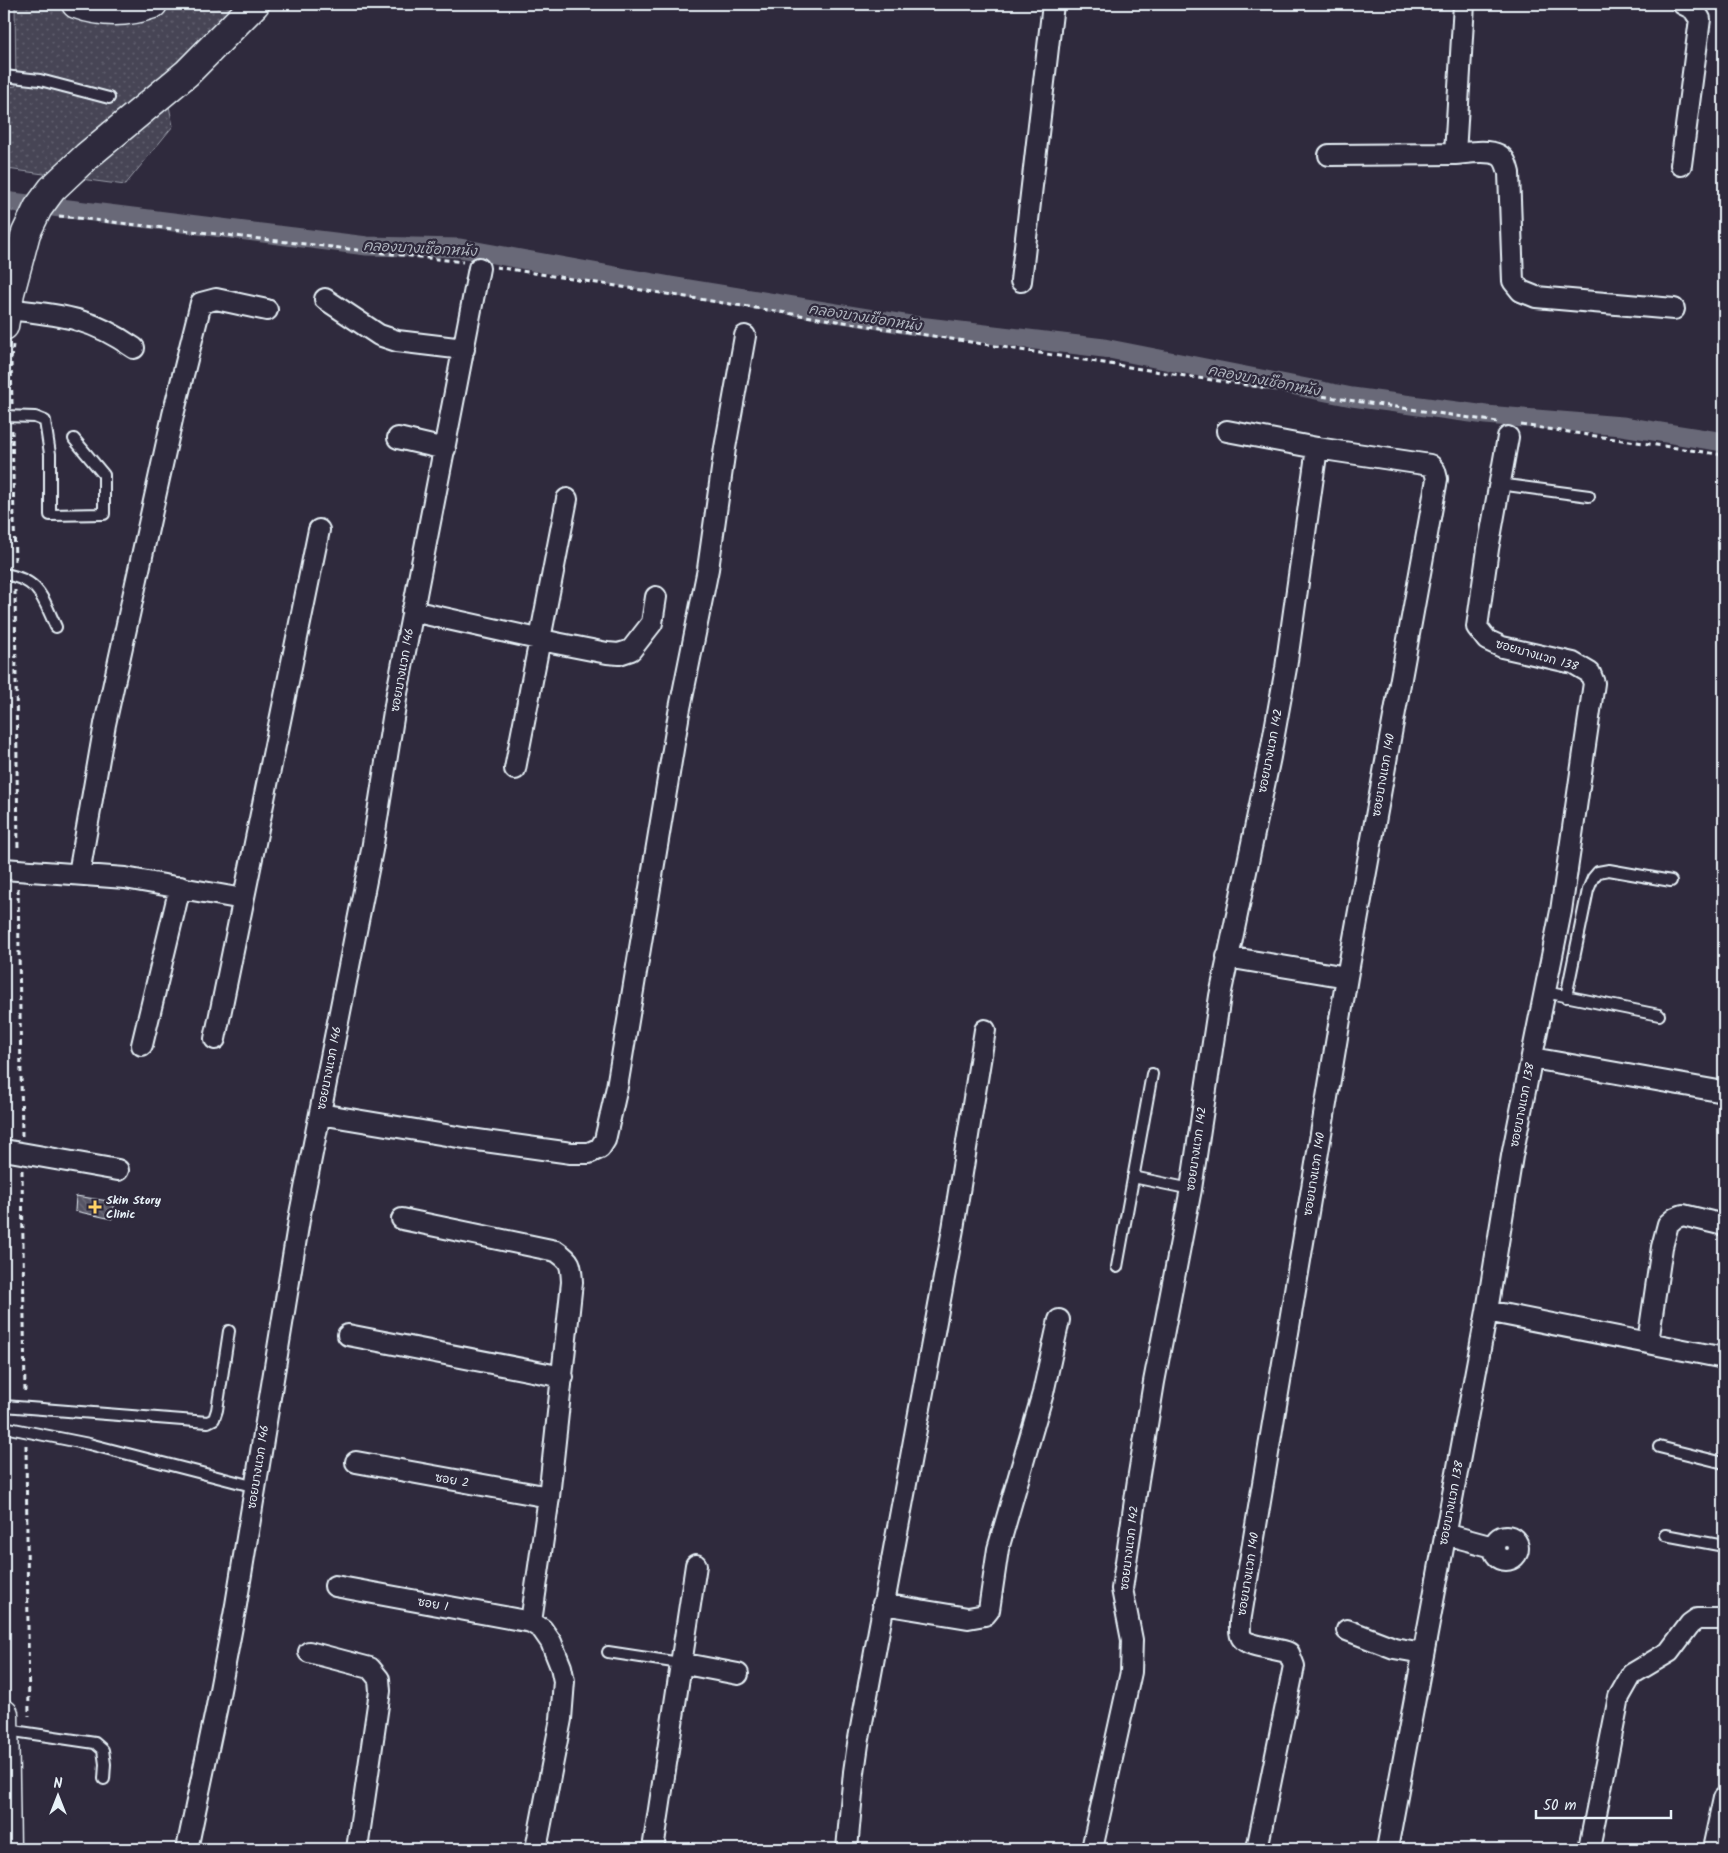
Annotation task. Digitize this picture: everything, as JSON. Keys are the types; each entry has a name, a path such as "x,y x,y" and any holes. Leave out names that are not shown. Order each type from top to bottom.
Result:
{"main road":[{"path":"76,4 86,8 105,11 127,10 153,4"},
{"path":"8,326 20,222 38,208 52,189 87,156 187,73 255,4"},
{"path":"4,1714 16,1732 6,1849"}],"street":[{"path":"1021,281 1053,4"},
{"path":"1455,154 1464,4"},
{"path":"1681,164 1700,19 1693,9 1683,4"},
{"path":"1329,155 1487,153 1500,155 1506,162 1509,172 1513,281 1521,290 1536,296 1674,309"},
{"name":"ซอยบางแวก 146","path":"187,1849 217,1706 256,1487 270,1388 300,1214 372,850 412,612 475,287 481,266"},
{"path":"79,874 105,724 171,424 201,303 216,299 267,310"},
{"path":"325,299 379,335 397,341 464,349"},
{"path":"8,326 73,318 114,334 134,348"},
{"path":"320,1114 470,1139 571,1153 590,1153 600,1148 605,1140 617,1087 679,712 708,569 725,448 745,336"},
{"name":"ซอยบางแวก 138","path":"1387,1849 1487,1312 1512,1156 1561,911 1594,683 1590,673 1573,663 1502,647 1487,640 1477,627 1488,549 1511,428"},
{"path":"1227,431 1316,448"},
{"path":"398,438 445,449"},
{"name":"ซอยบางแวก 140","path":"1257,1849 1294,1666 1289,1653 1279,1649 1250,1644 1242,1640 1240,1622 1346,977 1436,479 1435,471 1430,465 1316,448"},
{"name":"ซอยบางแวก 142","path":"1092,1849 1131,1672 1132,1640 1122,1589 1124,1567 1154,1382 1191,1189 1227,957 1270,757 1286,668 1316,448"},
{"path":"515,768 538,639 567,499"},
{"path":"214,1039 319,530"},
{"path":"412,612 619,654 627,652 640,640 652,623 656,597"},
{"path":"11,870 125,878 243,899"},
{"path":"142,1045 180,887"},
{"path":"1227,957 1346,977"},
{"path":"847,1849 854,1772 883,1604 952,1239 985,1030"},
{"path":"1532,1058 1724,1092"},
{"path":"13,1151 118,1170"},
{"path":"1648,1342 1662,1247 1668,1224 1675,1218 1683,1215 1724,1224"},
{"path":"402,1219 556,1251 568,1259 571,1267 572,1282 563,1377 549,1497 531,1622 542,1629 551,1642 560,1661 564,1681 561,1719 536,1849"},
{"path":"1487,1312 1724,1358"},
{"path":"883,1604 968,1618 985,1615 989,1610 998,1549 1043,1393 1059,1320"},
{"path":"348,1335 563,1377"},
{"name":"ซอย 2","path":"356,1462 549,1497"},
{"path":"1445,1534 1493,1547"},
{"path":"653,1849 696,1565"},
{"name":"ซอย 1","path":"335,1586 531,1622"},
{"path":"1589,1849 1619,1697 1632,1674 1669,1652 1690,1624 1697,1619 1724,1620"},
{"path":"1347,1630 1394,1648 1423,1653"},
{"path":"309,1652 370,1668 378,1679 380,1691 357,1849"},
{"path":"680,1663 738,1674"},
{"path":"1713,1849 1724,1798"}],"lane":[{"path":"4,76 40,80 108,98"},
{"path":"8,416 35,417 45,421 50,454 50,515 104,514 104,475 74,439"},
{"path":"1500,484 1589,496"},
{"path":"4,574 21,577 34,585 56,627"},
{"path":"1566,997 1588,890 1598,872 1609,870 1671,882"},
{"path":"1546,992 1659,1015"},
{"path":"1117,1267 1152,1074"},
{"path":"1133,1177 1191,1189"},
{"path":"4,1406 208,1422 214,1419 218,1410 228,1331"},
{"path":"4,1428 89,1444 256,1487"},
{"path":"1659,1447 1724,1463"},
{"path":"1665,1535 1724,1546"},
{"path":"608,1652 680,1663"},
{"path":"16,1732 95,1743 103,1750 105,1764 104,1779"}],"path":[{"path":"4,210 20,222"},
{"path":"52,215 481,266 1511,428 1724,456"},
{"path":"8,326 11,360 8,416 15,576 11,870 13,1151 25,1407"},
{"path":"16,1732 26,1432"}],"shaded area":[{"path":"15,4 242,4 165,86 173,126 125,185 7,169 4,87 16,86"}],"building":[{"name":"Skin Story Clinic","path":"76,1196 115,1202 112,1219 75,1211"}],"waterway":[{"name":"คลองบางเชือกหนัง","path":"4,201 367,246 460,248 671,286 910,325 1104,348 1352,397 1486,415 1622,426 1724,442"}],"place":[{"name":"Skin Story Clinic","path":"95,1207"}]}
